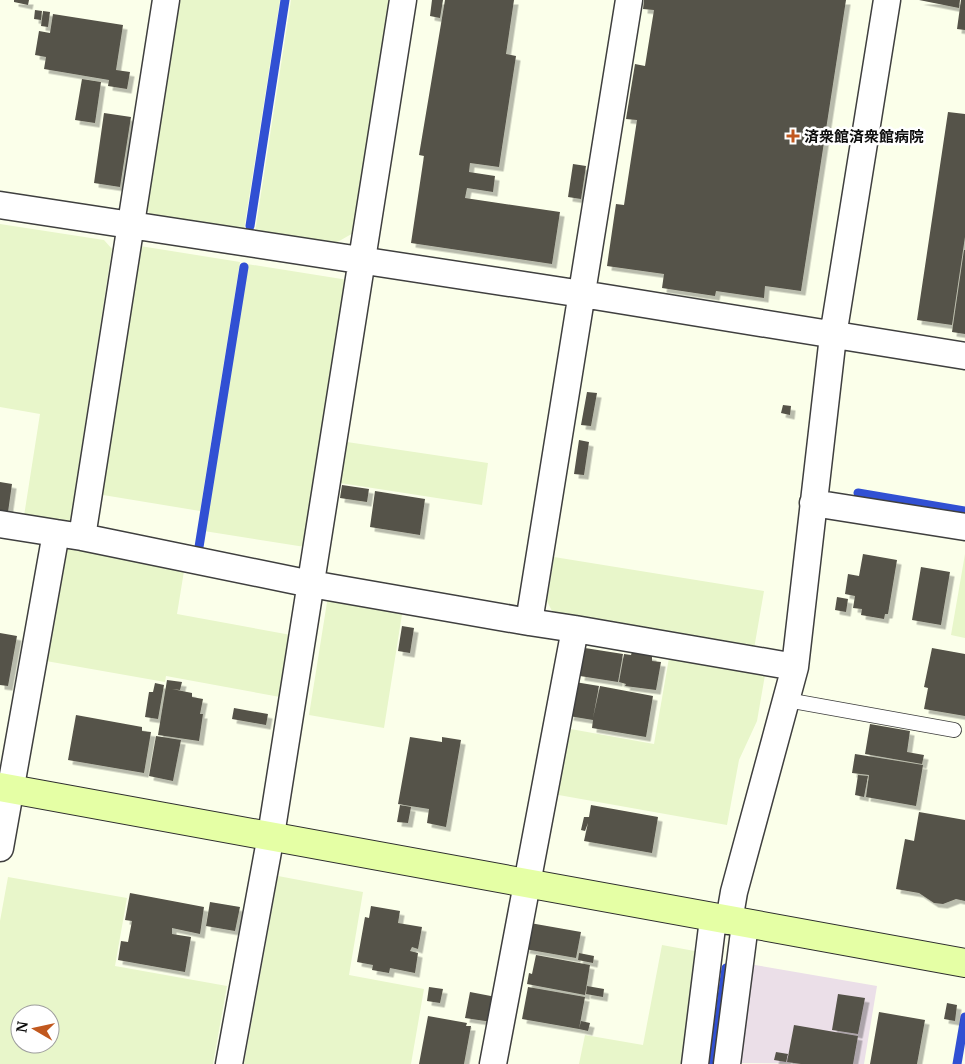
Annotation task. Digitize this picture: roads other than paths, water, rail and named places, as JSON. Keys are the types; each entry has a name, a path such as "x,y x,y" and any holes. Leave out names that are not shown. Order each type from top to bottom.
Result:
{"street":[{"path":"82,537 166,0"},
{"path":"229,1064 271,835 403,0"},
{"path":"529,622 629,0"},
{"path":"695,1064 729,921 734,892 795,667 833,336 887,0"},
{"path":"0,205 582,294 965,356"},
{"path":"813,503 965,527"},
{"path":"0,524 82,537 311,584 795,667"},
{"path":"0,848 5,788 56,533"},
{"path":"493,1064 574,629"},
{"path":"5,788 965,963"},
{"path":"728,1064 729,921"}],"lane":[{"path":"787,700 954,730"}],"waterway":[{"path":"250,226 285,0"},
{"path":"199,547 244,267"},
{"path":"858,493 965,511"},
{"path":"713,1064 726,968"},
{"path":"957,1064 965,1017"}],"place":[{"name":"済衆館済衆館病院","path":"793,136"}]}
